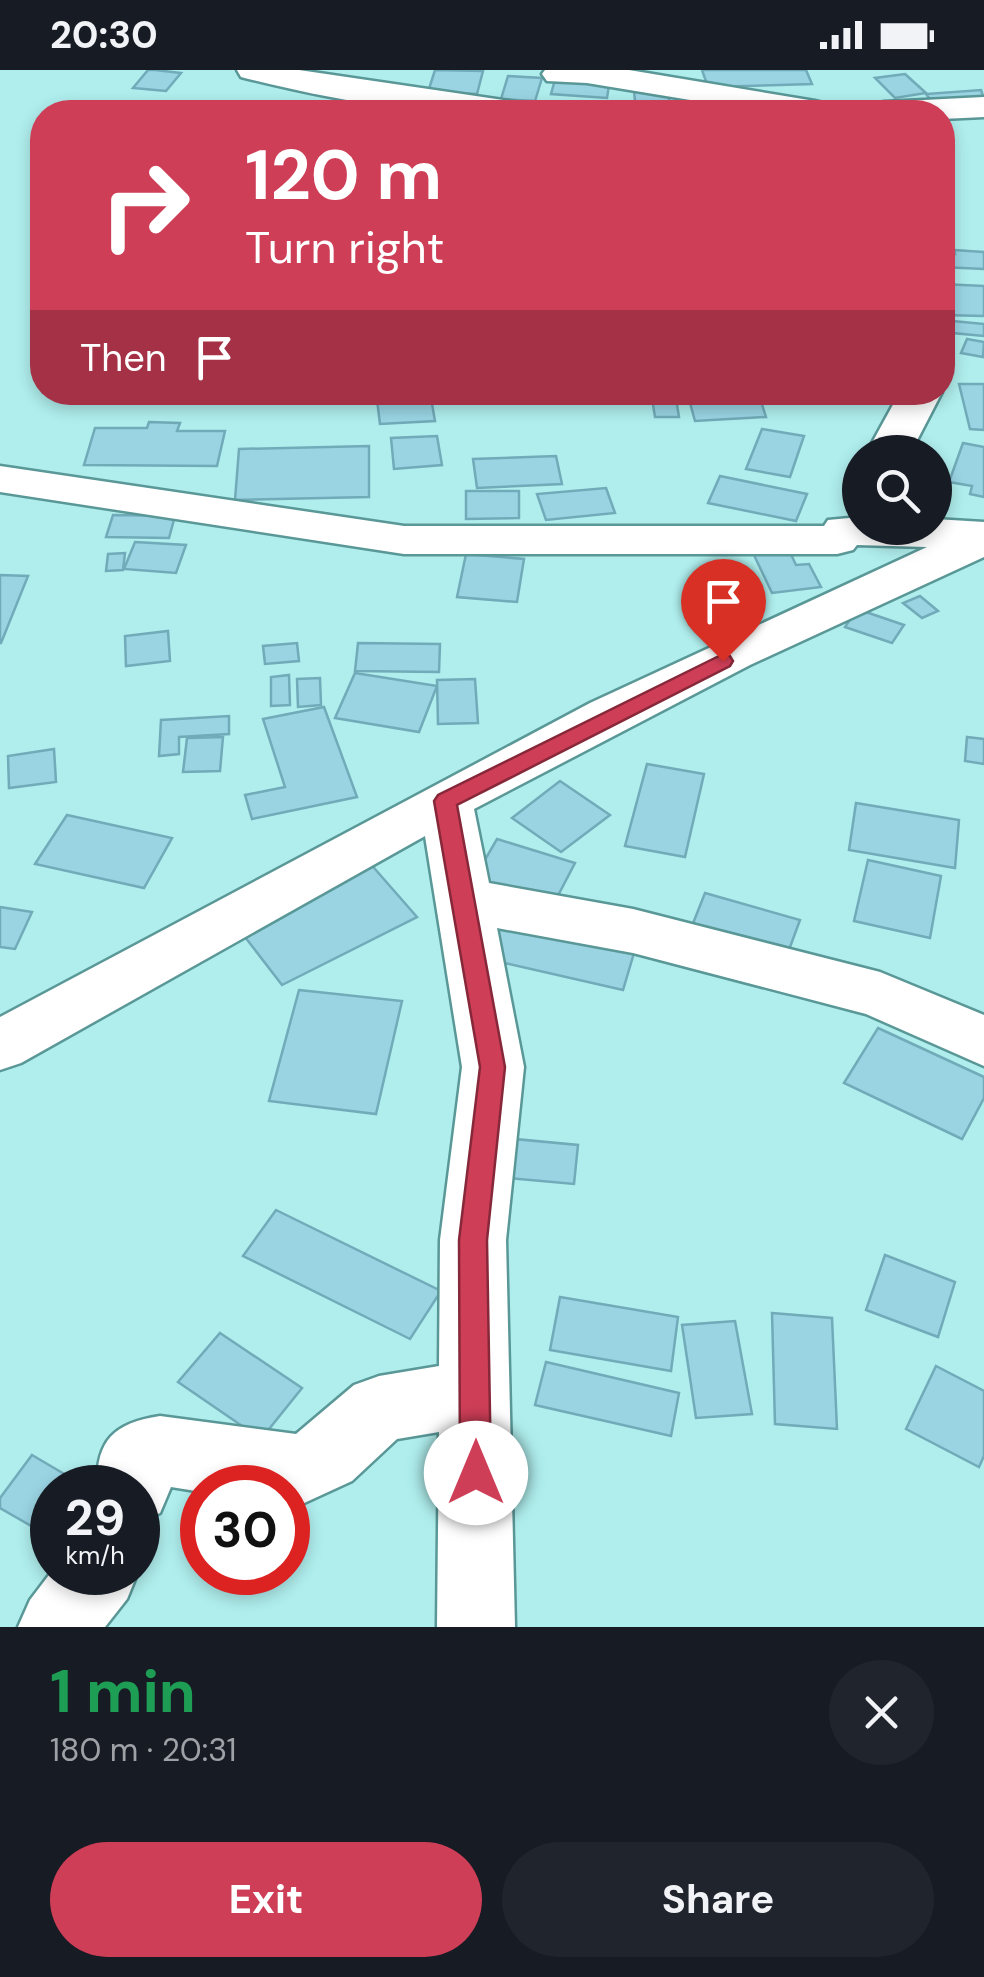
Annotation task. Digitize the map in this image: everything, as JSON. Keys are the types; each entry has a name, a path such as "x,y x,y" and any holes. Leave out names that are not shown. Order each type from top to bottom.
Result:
{"street":[{"path":"253,70 340,89 424,100"},
{"path":"559,74 638,75 761,100"},
{"path":"955,108 984,107"},
{"path":"898,435 913,405"},
{"path":"0,479 404,540 574,543 842,524"},
{"path":"952,535 984,538"},
{"path":"0,1046 446,801 862,591 984,538"},
{"path":"852,545 862,591"},
{"path":"446,801 493,1067 473,1240 476,1627"},
{"path":"463,900 633,931 880,994 984,1042"},
{"path":"133,1465 145,1453 160,1451 278,1470 302,1470 326,1456 379,1409 476,1393"},
{"path":"57,1627 82,1595"}],"building":[{"path":"148,70 181,73 166,91 133,88"},
{"path":"435,70 483,71 477,94 428,92"},
{"path":"702,70 806,70 812,84 708,87"},
{"path":"905,74 926,93 895,98 875,78"},
{"path":"508,76 542,78 535,100 501,99"},
{"path":"556,76 610,79 607,98 551,94"},
{"path":"981,90 984,99 931,100 926,94"},
{"path":"634,91 668,91 669,100 635,100"},
{"path":"955,250 984,252 984,269 955,268"},
{"path":"955,285 984,286 984,316 955,315"},
{"path":"955,321 984,324 984,336 955,333"},
{"path":"967,339 984,342 983,357 961,353"},
{"path":"959,384 984,384 984,430 970,429"},
{"path":"378,405 432,405 435,421 380,424"},
{"path":"653,405 677,405 679,417 655,417"},
{"path":"691,405 762,405 766,417 695,421"},
{"path":"149,422 180,423 177,431 225,431 217,466 84,465 95,428 147,428"},
{"path":"762,429 804,436 790,477 746,469"},
{"path":"437,436 442,465 394,469 391,438"},
{"path":"963,443 984,447 984,497 970,494 972,486 952,483"},
{"path":"369,446 369,497 235,500 239,449"},
{"path":"556,456 562,484 477,488 473,459"},
{"path":"720,476 807,494 796,521 708,503"},
{"path":"606,488 615,513 546,520 537,494"},
{"path":"466,491 519,491 519,518 466,519"},
{"path":"113,515 175,516 169,538 106,537"},
{"path":"135,542 186,545 176,573 124,569"},
{"path":"788,548 796,565 809,564 821,587 772,593 753,553"},
{"path":"125,553 123,570 106,571 108,554"},
{"path":"466,554 524,559 517,602 457,597"},
{"path":"0,575 28,576 1,643 0,643"},
{"path":"920,596 938,611 922,618 903,603"},
{"path":"857,609 904,625 892,643 845,627"},
{"path":"168,631 170,661 126,666 125,636"},
{"path":"297,643 299,661 265,664 263,646"},
{"path":"358,643 440,644 439,672 355,671"},
{"path":"355,673 437,686 419,732 335,718"},
{"path":"289,675 290,705 271,706 271,677"},
{"path":"320,678 321,705 298,707 297,679"},
{"path":"475,679 478,723 438,724 437,680"},
{"path":"324,707 357,797 252,819 245,795 285,787 263,719"},
{"path":"229,716 229,734 179,737 179,754 159,756 161,720"},
{"path":"223,737 220,771 183,772 187,738"},
{"path":"967,737 984,739 984,764 965,761"},
{"path":"54,749 56,782 9,788 8,756"},
{"path":"647,764 704,774 685,857 625,846"},
{"path":"560,781 610,815 561,852 512,818"},
{"path":"856,803 959,820 955,868 849,850"},
{"path":"67,815 172,838 144,888 35,864"},
{"path":"497,839 575,863 552,907 472,882"},
{"path":"868,860 941,876 930,938 854,921"},
{"path":"368,861 417,917 282,985 235,924"},
{"path":"705,893 800,920 786,958 690,931"},
{"path":"0,907 32,912 15,949 0,947"},
{"path":"497,922 634,953 623,990 483,958"},
{"path":"299,990 402,1001 376,1114 269,1101"},
{"path":"878,1028 984,1077 984,1098 962,1139 844,1083"},
{"path":"504,1138 578,1145 574,1184 498,1177"},
{"path":"276,1210 441,1291 410,1339 243,1256"},
{"path":"885,1255 955,1282 938,1337 866,1310"},
{"path":"560,1297 678,1317 671,1371 550,1350"},
{"path":"772,1313 832,1318 837,1429 775,1424"},
{"path":"735,1321 752,1414 696,1418 682,1325"},
{"path":"220,1333 302,1388 261,1439 178,1382"},
{"path":"546,1362 679,1393 671,1436 535,1405"},
{"path":"936,1366 984,1391 984,1456 979,1467 906,1429"},
{"path":"32,1455 49,1465 30,1465 30,1525 0,1508 0,1498"}],"route":[{"path":"476,1473 473,1240 493,1067 446,801 723,661"}]}
